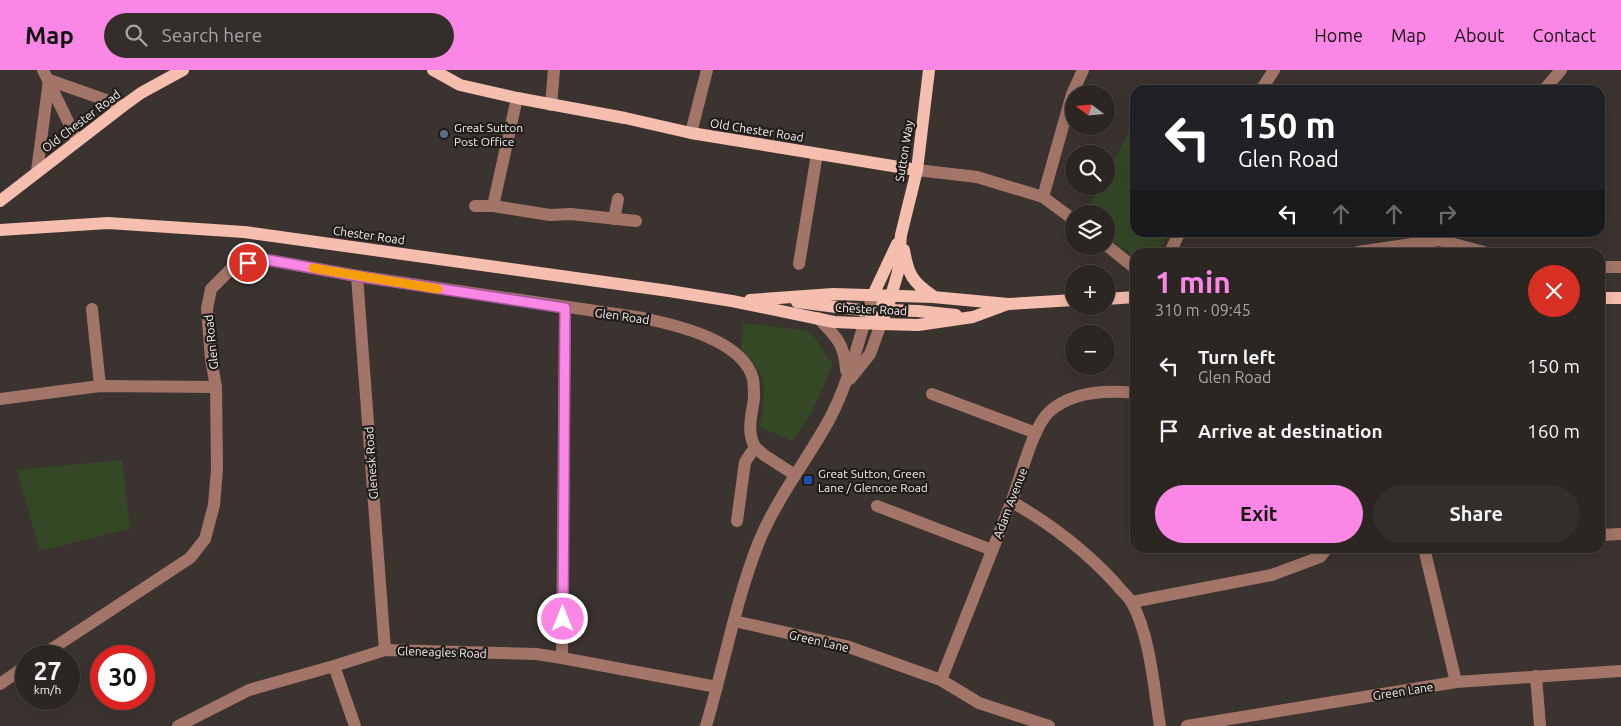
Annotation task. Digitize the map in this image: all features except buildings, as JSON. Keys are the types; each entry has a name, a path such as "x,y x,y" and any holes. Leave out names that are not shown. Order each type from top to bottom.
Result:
{"main road":[{"name":"Old Chester Road","path":"0,200 141,93 183,70"},
{"name":"Old Chester Road","path":"433,70 460,85 517,98 625,118 691,133 917,170"},
{"name":"Sutton Way","path":"881,324 898,272 901,235 917,170 929,70"},
{"name":"Chester Road","path":"0,230 108,223 244,232 732,301 834,322 866,317 881,324 918,326 973,317 1008,304"},
{"name":"Sutton Way","path":"873,295 901,235"},
{"name":"Sutton Way","path":"901,235 908,270 922,289 933,297"},
{"name":"Chester Road","path":"732,301 833,294 933,297 1008,304 1065,301"},
{"path":"873,295 887,310 918,311 973,317"},
{"path":"1115,298 1130,297"},
{"path":"773,298 866,317"},
{"path":"1605,298 1621,298"}],"street":[{"path":"551,105 554,70"},
{"path":"691,133 707,70"},
{"path":"1043,197 1072,94 1083,70"},
{"path":"1264,85 1274,70"},
{"path":"1548,85 1561,70"},
{"path":"46,75 123,106"},
{"path":"46,75 77,140"},
{"path":"37,172 46,75"},
{"path":"494,206 517,98"},
{"path":"799,264 817,154"},
{"name":"Old Chester Road","path":"917,170 977,177 1043,197 1065,213"},
{"path":"614,218 618,199"},
{"path":"475,206 494,206 550,215 571,214 636,221"},
{"path":"1391,248 1440,242 1466,248"},
{"path":"1115,252 1130,264"},
{"name":"Glen Road","path":"58,645 190,558 205,539 214,505 217,435 216,386 211,359 207,309 211,289 233,267 263,259 357,276 643,318 677,325 735,352 746,365 753,379 754,397 750,433 755,447"},
{"path":"1605,267 1621,267"},
{"name":"Glenesk Road","path":"357,276 385,650"},
{"path":"706,726 734,621 758,544 777,506 829,419 846,385 873,295"},
{"path":"562,658 565,308"},
{"path":"92,309 100,386"},
{"path":"818,318 833,333 843,348 846,356 846,385"},
{"path":"846,385 870,354 881,324"},
{"path":"0,399 100,386 216,386"},
{"name":"Adam Avenue","path":"941,680 1012,502 1036,433 1047,414 1058,404 1071,398 1113,391 1130,393"},
{"path":"932,394 1036,433"},
{"path":"737,521 744,462 755,447 764,456 795,474"},
{"path":"1012,502 1038,517 1079,549 1106,573 1132,602 1146,640 1160,726"},
{"path":"876,506 992,550"},
{"path":"1605,535 1621,534"},
{"path":"1132,602 1272,575 1320,557 1323,553"},
{"path":"1425,553 1456,682"},
{"name":"Green Lane","path":"734,621 846,646 941,680 979,703 1049,726"},
{"name":"Gleneagles Road","path":"183,725 249,690 385,650 536,654 717,688"},
{"path":"334,666 355,726"},
{"name":"Green Lane","path":"1187,726 1456,682 1621,671"},
{"path":"0,684 15,674"},
{"path":"1536,676 1540,726"}],"green space":[{"path":"1130,131 1130,237 1167,237 1160,248 1130,248 1130,254 1115,243 1115,205 1090,205 1095,195 1115,195 1115,158"},
{"path":"743,323 810,331 833,365 812,411 793,441 759,427 764,393 763,385 761,376 741,349"},
{"path":"122,460 130,529 40,551 17,470"}],"slow traffic":[{"path":"313,268 438,289"}],"place":[{"name":"Great Sutton Post Office","path":"444,134"},
{"name":"Great Sutton, Green Lane / Glencoe Road","path":"808,480"}],"route":[{"path":"248,263 263,259 357,276 565,308 563,619"}]}
